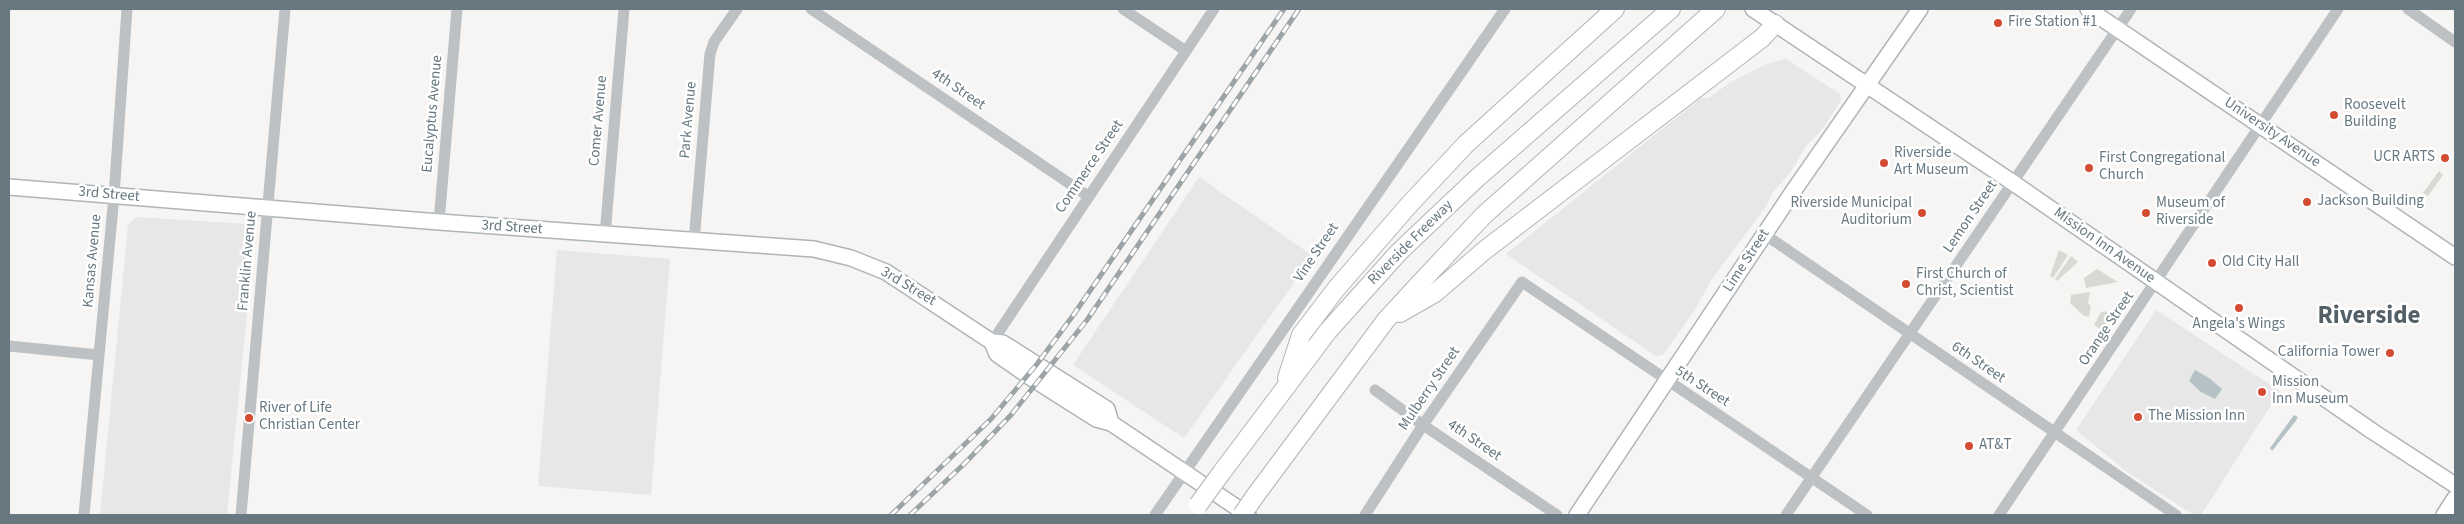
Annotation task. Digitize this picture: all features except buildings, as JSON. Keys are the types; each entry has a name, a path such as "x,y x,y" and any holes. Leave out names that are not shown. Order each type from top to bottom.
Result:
{"highway":[{"path":"1283,390 1301,335 1336,289 1401,214 1466,144 1615,9"},
{"name":"Riverside Freeway","path":"1195,510 1328,332 1399,252 1476,179 1671,9"},
{"path":"1242,515 1254,496 1386,320 1484,215 1715,9"},
{"path":"1386,320 1435,293 1484,250 1762,38 1775,24"}],"main road":[{"name":"Mission Inn Avenue","path":"1752,9 2012,182 2372,431 2455,484"},
{"name":"Lime Street","path":"1577,515 1764,234 1920,9"},
{"name":"University Avenue","path":"2088,9 2455,257"},
{"name":"3rd Street","path":"9,187 605,235 814,249 851,258 886,272 992,342 997,354 1032,379 1096,420 1111,423 1248,515"},
{"path":"2444,515 2455,498"}],"street":[{"name":"Kansas Avenue","path":"84,515 114,196 127,9"},
{"name":"Franklin Avenue","path":"241,515 285,9"},
{"name":"Eucalyptus Avenue","path":"439,222 457,9"},
{"name":"Comer Avenue","path":"605,235 624,9"},
{"name":"Park Avenue","path":"694,241 710,54 714,42 737,9"},
{"name":"4th Street","path":"811,9 1088,196"},
{"path":"1123,9 1186,51"},
{"name":"Commerce Street","path":"992,342 1214,9"},
{"name":"Vine Street","path":"1155,515 1505,9"},
{"name":"Lemon Street","path":"1786,515 2131,9"},
{"name":"Orange Street","path":"1999,515 2338,9"},
{"path":"2408,9 2455,42"},
{"name":"6th Street","path":"1764,234 2176,515"},
{"name":"5th Street","path":"1522,282 1667,382 1867,515"},
{"name":"Mulberry Street","path":"1365,515 1423,425 1522,282"},
{"path":"9,346 99,355"},
{"name":"4th Street","path":"1375,390 1423,425 1557,515"}],"shaded area":[{"path":"1786,59 1840,94 1841,100 1822,130 1806,146 1790,173 1773,192 1765,208 1712,279 1696,308 1663,355 1656,356 1506,254 1701,98 1709,98 1729,83 1766,64"},
{"path":"2439,171 2443,175 2428,196 2423,193"},
{"path":"1199,177 1313,256 1184,438 1073,365"},
{"path":"136,217 247,224 255,233 227,515 100,515 128,225"},
{"path":"557,250 670,259 651,495 538,486"},
{"path":"2059,250 2068,255 2053,278 2050,276"},
{"path":"2071,256 2078,262 2057,281 2055,279"},
{"path":"2097,269 2118,282 2086,288 2084,278"},
{"path":"2090,292 2088,303 2091,306 2089,317 2084,316 2070,303 2071,295"},
{"path":"2122,298 2127,301 2104,332 2094,325 2101,312 2112,311"},
{"name":"The Mission Inn","path":"2156,310 2280,391 2201,515 2194,515 2127,472 2076,430"},
{"path":"2195,370 2209,378 2222,389 2215,399 2201,392 2189,381"},
{"path":"2294,415 2298,417 2295,422 2272,451 2270,448"}],"railway":[{"path":"891,515 991,419 1037,364 1072,317 1284,9"},
{"path":"910,515 965,463 1011,415 1087,320 1299,9"}],"place":[{"name":"Fire Station #1","path":"1998,23"},
{"name":"Roosevelt Building","path":"2334,115"},
{"name":"UCR ARTS","path":"2445,158"},
{"name":"Riverside Art Museum","path":"1884,163"},
{"name":"First Congregational Church","path":"2089,168"},
{"name":"Jackson Building","path":"2307,202"},
{"name":"Riverside Municipal Auditorium","path":"1922,213"},
{"name":"Museum of Riverside","path":"2146,213"},
{"name":"Old City Hall","path":"2212,263"},
{"name":"First Church of Christ, Scientist","path":"1906,284"},
{"name":"Angela's Wings","path":"2239,308"},
{"name":"California Tower","path":"2390,353"},
{"name":"Mission Inn Museum","path":"2262,392"},
{"name":"The Mission Inn","path":"2138,417"},
{"name":"River of Life Christian Center","path":"249,418"},
{"name":"AT&T","path":"1969,446"}],"district":[{"name":"Riverside","path":"2369,318"}]}
